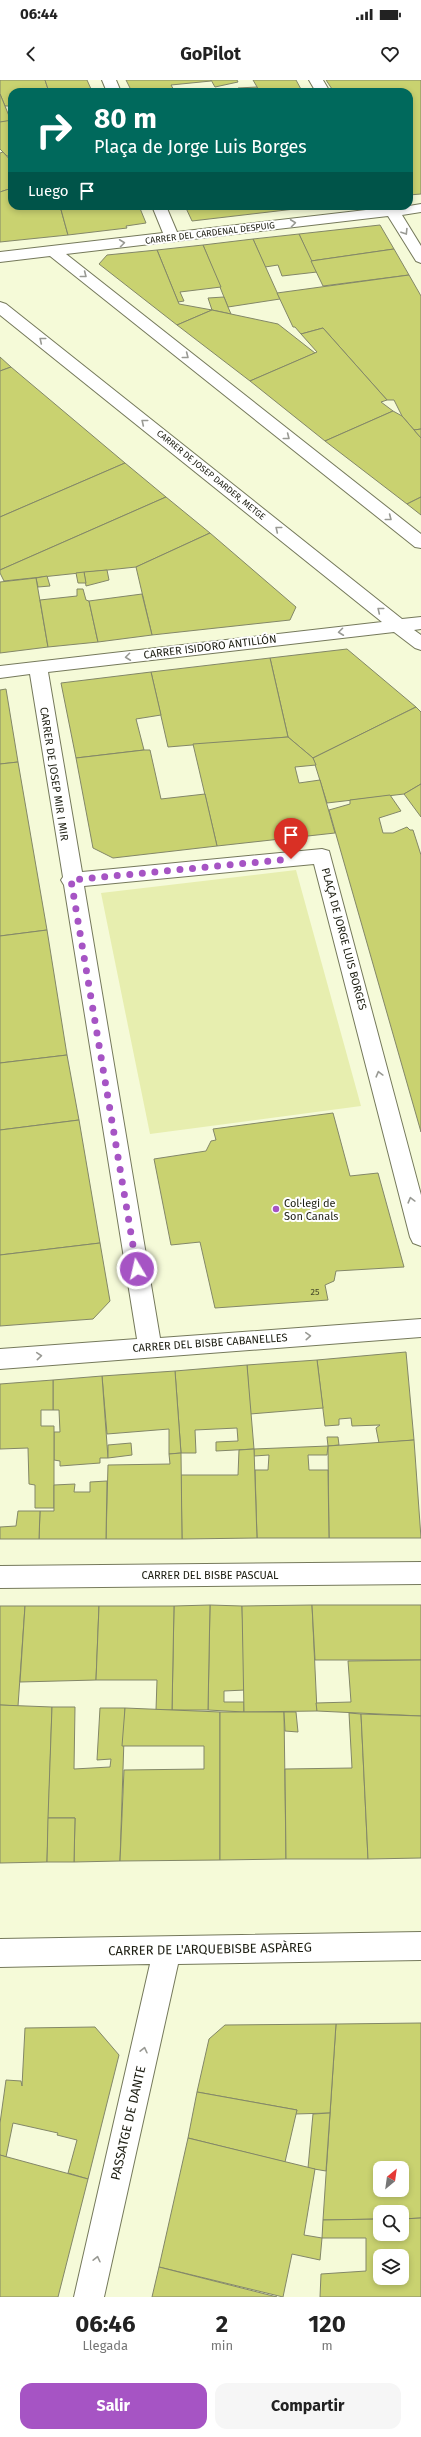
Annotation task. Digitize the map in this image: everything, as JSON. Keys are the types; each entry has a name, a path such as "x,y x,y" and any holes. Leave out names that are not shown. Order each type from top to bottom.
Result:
{"street":[{"path":"161,210 172,237"},
{"name":"CARRER DEL CARDENAL DESPUIG","path":"0,257 382,210"},
{"path":"391,210 421,258"},
{"path":"53,251 421,544"},
{"name":"CARRER DE JOSEP DARDER, METGE","path":"0,307 421,644"},
{"name":"CARRER ISIDORO ANTILLÓN","path":"0,672 421,623"},
{"name":"CARRER DE JOSEP MIR I MIR","path":"38,668 71,880"},
{"name":"PLAÇA DE JORGE LUIS BORGES","path":"71,880 322,856 421,1237"},
{"path":"71,880 150,1347"},
{"name":"CARRER DEL BISBE CABANELLES","path":"0,1359 421,1328"},
{"name":"CARRER DEL BISBE PASCUAL","path":"0,1577 421,1573"},
{"name":"CARRER DE L'ARQUEBISBE ASPÀREG","path":"0,1953 421,1946"},
{"name":"PASSATGE DE DANTE","path":"88,2297 167,1950"}],"green space":[{"path":"296,870 361,1106 150,1134 101,893"}],"building":[{"path":"0,80 45,80 48,88 8,88 8,106 5,106 0,94"},
{"path":"45,80 87,80 91,88 48,88"},
{"path":"126,80 211,80 171,85 173,88 130,88"},
{"path":"211,80 237,80 238,82 215,87"},
{"path":"253,80 296,80 300,88 258,88"},
{"path":"326,80 421,80 421,194 413,195 413,88 331,88"},
{"path":"0,94 8,114 8,121 0,122"},
{"path":"8,121 8,156 0,149 0,122"},
{"path":"3,152 8,158 8,189 0,192 0,153"},
{"path":"8,189 8,210 61,210 68,235 0,242 0,192"},
{"path":"61,210 141,210 146,223 126,226 127,228 68,235"},
{"path":"187,210 286,210 192,221"},
{"path":"380,225 394,249 311,261 299,234"},
{"path":"299,234 317,272 282,276 278,265 265,267 253,239"},
{"path":"253,239 280,299 228,307 203,245"},
{"path":"203,245 221,287 180,292 184,301 178,302 157,250"},
{"path":"394,249 409,275 323,286 311,261"},
{"path":"157,250 179,304 212,310 177,325 99,264 107,255"},
{"path":"409,275 421,296 421,429 414,430 402,416 394,400 387,400 323,328 301,334 295,327 293,327 277,293"},
{"path":"224,297 231,314 212,310 208,298"},
{"path":"212,310 278,324 315,353 250,381 177,325"},
{"path":"323,328 387,400 381,402 393,411 325,441 250,381 317,352 301,334"},
{"path":"0,357 11,367 0,371"},
{"path":"11,367 125,463 0,517 0,371"},
{"path":"393,411 402,416 421,438 421,497 407,504 325,441"},
{"path":"421,429 421,438 414,430"},
{"path":"125,463 166,497 0,570 0,517"},
{"path":"166,497 210,533 136,567 4,581 0,573 0,570"},
{"path":"421,497 421,515 407,504"},
{"path":"210,533 296,607 290,620 152,635 136,567"},
{"path":"107,570 109,580 86,586 84,572"},
{"path":"84,572 86,583 78,583 76,573"},
{"path":"47,576 50,586 38,587 36,578"},
{"path":"36,578 48,647 0,653 0,582"},
{"path":"77,589 83,589 86,600 89,601 98,642 48,647 40,600 77,596"},
{"path":"142,594 152,635 98,642 89,601"},
{"path":"347,649 416,707 313,758 288,737 270,658"},
{"path":"270,658 288,737 168,747 151,672"},
{"path":"151,672 161,715 136,719 144,750 76,758 61,683"},
{"path":"6,689 18,762 0,764 0,690"},
{"path":"416,707 421,712 421,784 404,794 327,803 313,758"},
{"path":"288,737 313,758 316,765 295,767 299,783 320,780 335,833 217,846 193,744"},
{"path":"150,750 161,799 205,794 217,846 113,858 93,848 76,758"},
{"path":"18,762 47,930 0,936 0,764"},
{"path":"421,784 421,817 404,794"},
{"path":"390,795 401,811 379,818 383,833 393,833 407,827 410,830 413,830 421,855 421,1132 329,810 350,804 350,800"},
{"path":"47,930 67,1055 0,1063 0,936"},
{"path":"67,1055 79,1120 0,1130 0,1063"},
{"path":"333,1113 350,1176 378,1173 404,1267 336,1271 334,1281 325,1285 328,1300 215,1308 200,1242 171,1245 154,1159 206,1151 211,1141 216,1140 213,1129"},
{"path":"79,1120 100,1243 0,1255 0,1130"},
{"path":"100,1243 110,1301 93,1319 0,1326 0,1255"},
{"path":"406,1352 414,1440 379,1443 376,1428 380,1425 352,1426 351,1418 339,1419 339,1425 325,1426 317,1360"},
{"path":"317,1360 323,1408 250,1414 247,1365"},
{"path":"247,1365 254,1449 216,1451 216,1442 238,1441 237,1428 195,1430 196,1453 181,1453 175,1371"},
{"path":"175,1371 181,1453 169,1454 169,1429 107,1434 102,1376"},
{"path":"102,1376 108,1458 100,1458 100,1463 60,1466 60,1461 54,1460 54,1432 60,1432 59,1410 53,1410 53,1380"},
{"path":"53,1380 53,1410 41,1410 41,1426 54,1426 54,1508 35,1508 35,1485 29,1484 28,1448 0,1449 0,1384"},
{"path":"327,1437 338,1437 339,1445 328,1446"},
{"path":"414,1440 421,1538 329,1538 328,1446"},
{"path":"131,1443 132,1455 108,1458 108,1445"},
{"path":"328,1446 327,1455 308,1455 309,1470 328,1470 329,1538 257,1538 255,1470 268,1470 269,1455 254,1456 254,1449"},
{"path":"254,1449 257,1538 182,1539 181,1475 238,1475 239,1450"},
{"path":"181,1453 182,1539 106,1539 108,1465 170,1464 169,1454"},
{"path":"107,1481 106,1539 39,1539 40,1511 54,1511 54,1485 75,1484 74,1492 90,1492 90,1482"},
{"path":"18,1511 40,1511 39,1539 0,1539 0,1527 16,1526"},
{"path":"210,1605 242,1606 245,1690 224,1691 224,1702 244,1702 244,1712 208,1710"},
{"path":"210,1605 208,1710 172,1710 174,1606"},
{"path":"312,1605 317,1711 244,1712 242,1606"},
{"path":"312,1605 421,1605 421,1660 315,1660"},
{"path":"0,1606 25,1606 18,1706 0,1705"},
{"path":"25,1606 99,1606 96,1680 20,1682"},
{"path":"99,1606 174,1606 172,1710 156,1710 157,1680 96,1680"},
{"path":"421,1660 421,1716 317,1711 316,1703 351,1702 348,1661"},
{"path":"0,1705 52,1707 47,1862 0,1863"},
{"path":"52,1707 75,1707 74,1769 110,1767 111,1759 97,1760 100,1708 125,1708 120,1861 74,1862 75,1818 48,1818"},
{"path":"125,1708 220,1712 220,1860 120,1861 124,1770 204,1769 204,1746 122,1746"},
{"path":"220,1712 284,1712 286,1859 220,1860"},
{"path":"284,1712 296,1712 298,1732 285,1731"},
{"path":"349,1713 361,1714 368,1859 286,1859 285,1769 352,1768"},
{"path":"361,1714 421,1716 421,1858 368,1859"},
{"path":"48,1818 75,1818 74,1862 47,1862"},
{"path":"421,2023 421,2218 409,2219 409,2205 373,2205 373,2219 323,2220 336,2024"},
{"path":"336,2024 330,2113 295,2114 297,2110 197,2092 209,2039 225,2025"},
{"path":"95,2027 119,2055 88,2179 68,2173 77,2140 57,2135 58,2133 13,2123 6,2157 0,2155 0,2123 6,2080 21,2081 22,2086 25,2028"},
{"path":"197,2092 297,2110 285,2162 188,2138"},
{"path":"330,2113 326,2171 308,2168 313,2114"},
{"path":"188,2138 315,2169 304,2235 322,2238 320,2260 292,2254 283,2297 159,2267"},
{"path":"0,2155 88,2179 58,2297 0,2297"},
{"path":"421,2218 421,2297 320,2297 321,2274 366,2271 366,2238 322,2238 323,2220 373,2219 373,2241 409,2241 409,2219"},
{"path":"159,2267 277,2297 152,2297"}],"place":[{"name":"Col·legi de Son Canals","path":"276,1209"}],"route":[{"path":"137,1269 71,880 291,859"}]}
